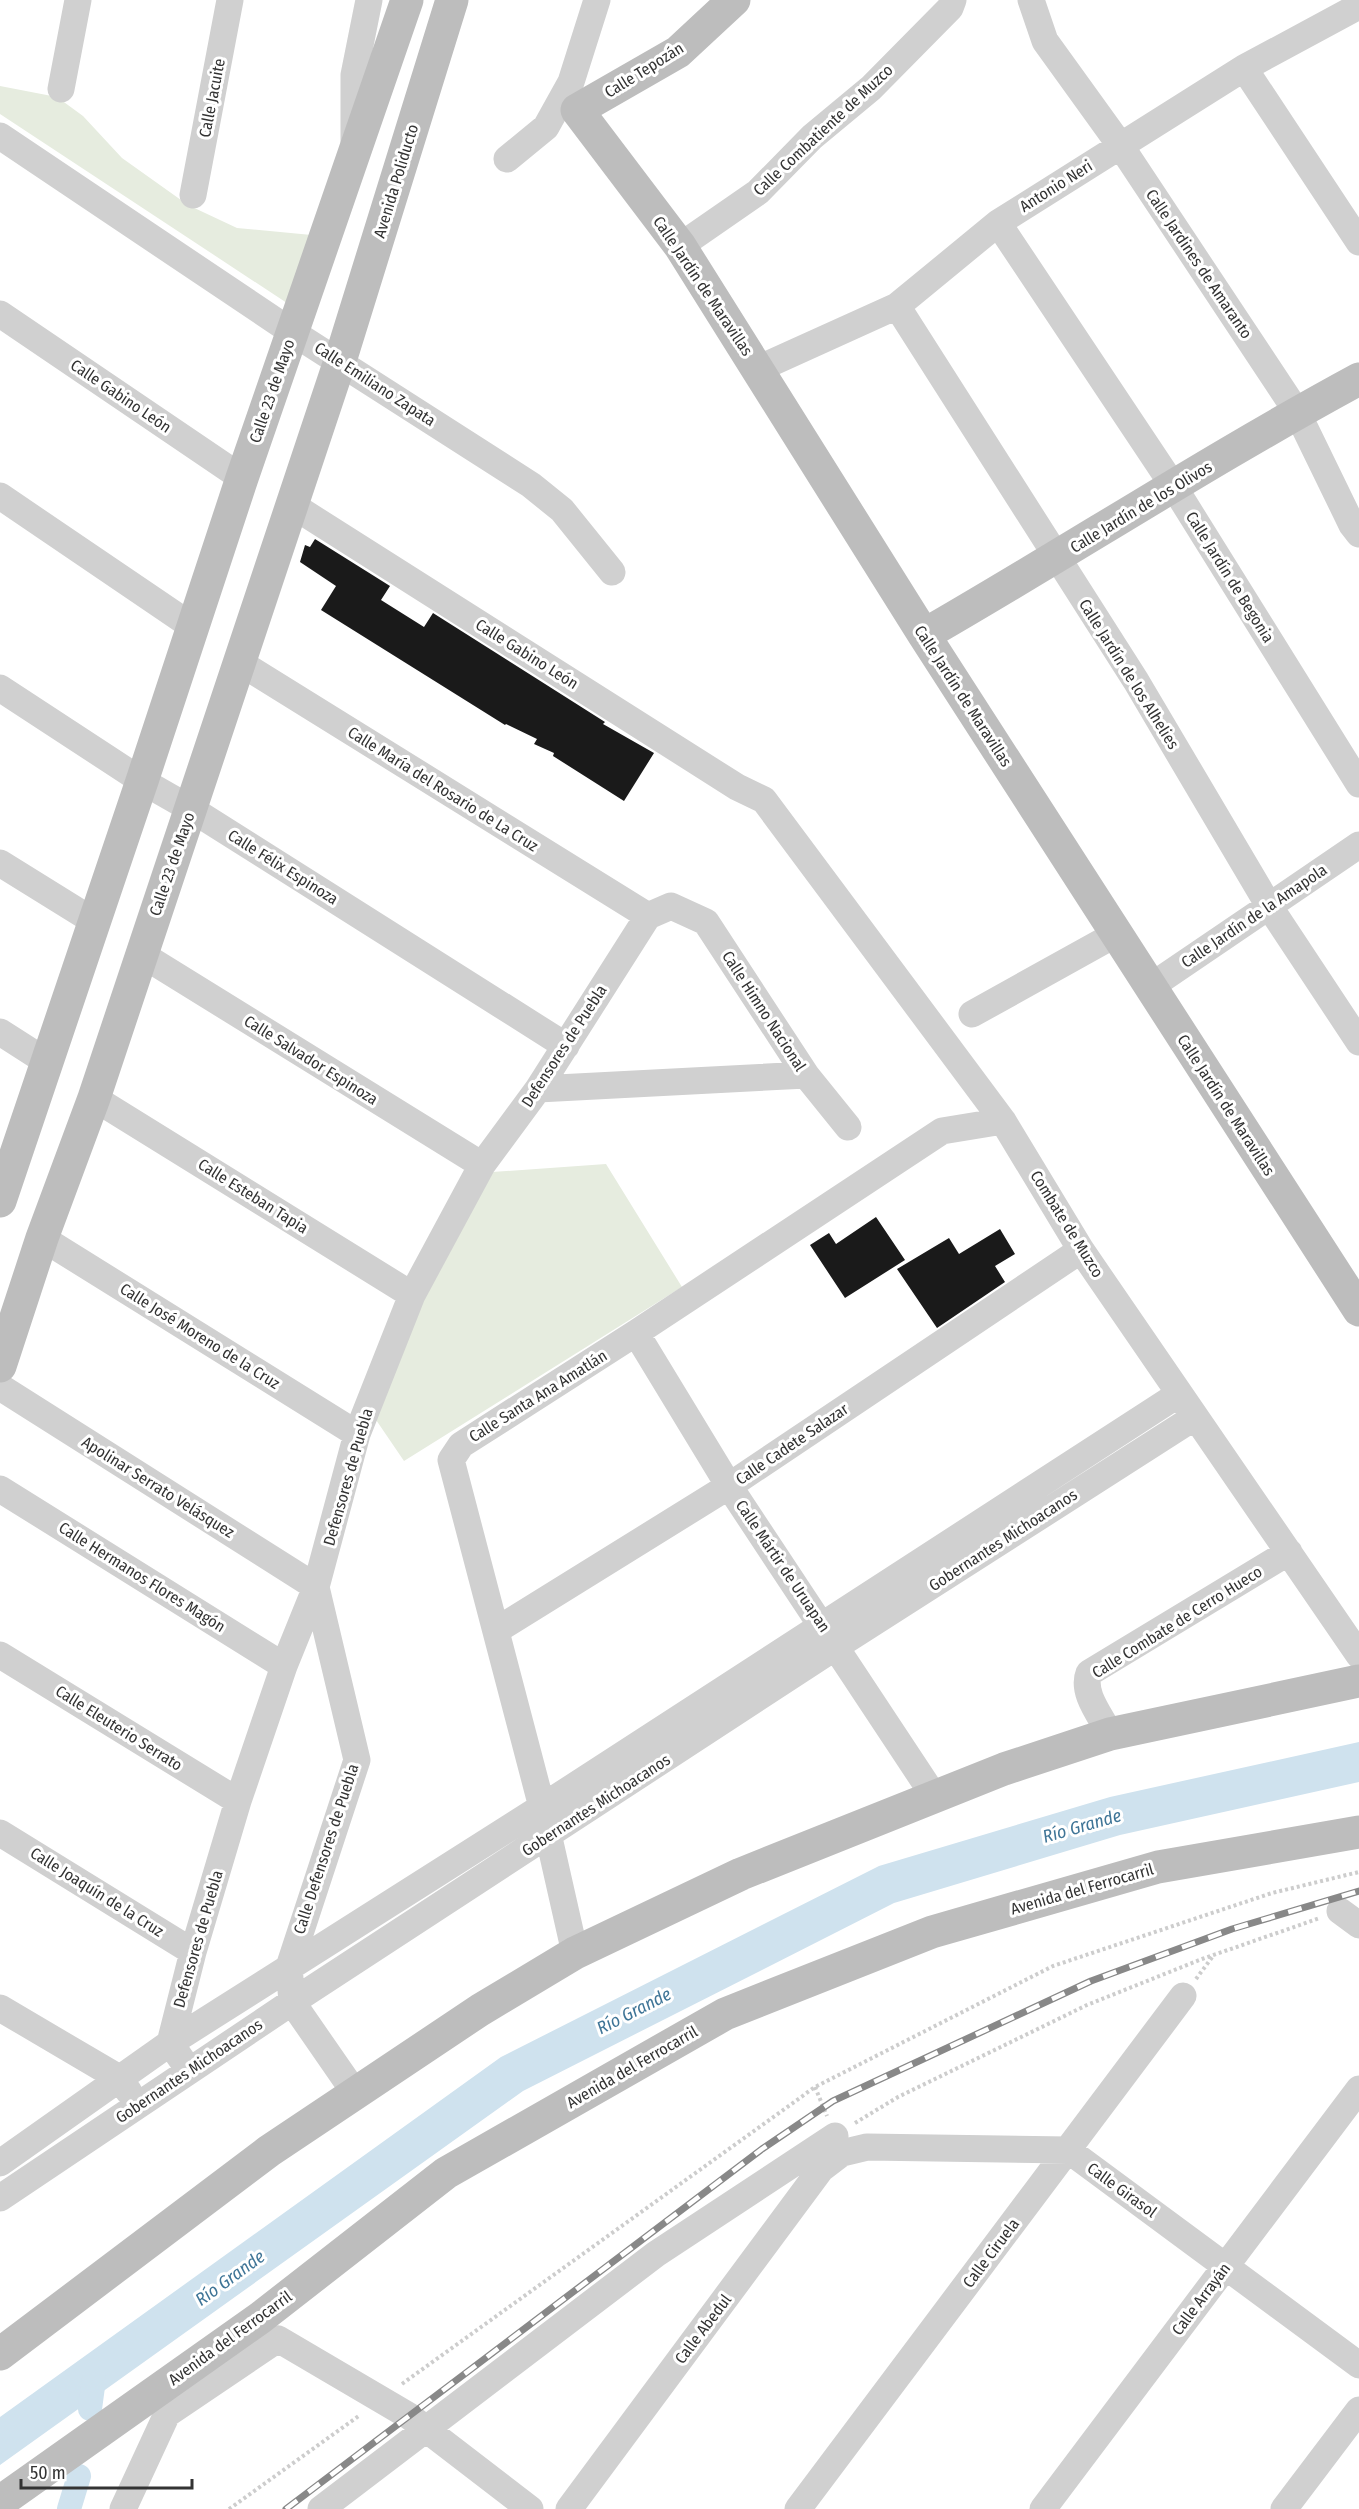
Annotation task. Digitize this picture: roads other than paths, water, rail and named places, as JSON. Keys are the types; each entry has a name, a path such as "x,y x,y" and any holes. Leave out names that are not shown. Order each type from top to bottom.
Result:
{"street":[{"path":"61,89 78,0"},
{"name":"Calle Jacuite","path":"193,195 230,0"},
{"path":"354,157 354,75 369,0"},
{"path":"292,332 407,0"},
{"name":"Avenida Poliducto","path":"340,361 452,0"},
{"path":"507,159 546,127 574,96 597,0"},
{"name":"Calle Tepozán","path":"574,96 678,52 734,0"},
{"name":"Calle Combatiente de Muzco","path":"680,246 758,192 812,136 871,88 950,8 953,0"},
{"name":"Calle Jardines de Amaranto","path":"1031,0 1045,41 1120,146 1297,412 1352,525 1359,534"},
{"name":"Antonio Neri","path":"758,369 897,306 998,224 1245,68 1359,6"},
{"path":"1245,68 1359,242"},
{"name":"Calle Jardín de Maravillas","path":"574,96 680,246 924,636 1359,1310"},
{"name":"Calle Emiliano Zapata","path":"0,136 292,332 531,484 562,510 612,572"},
{"name":"Calle Jardín de Begonia","path":"998,224 1174,487 1359,784"},
{"name":"Calle Jardín de los Alhelies","path":"897,306 1056,559 1136,681 1269,906 1359,1042"},
{"name":"Calle Gabino León","path":"0,314 242,478"},
{"name":"Calle 23 de Mayo","path":"0,1201 292,332"},
{"name":"Calle 23 de Mayo","path":"0,1366 42,1238 94,1098 340,361"},
{"name":"Calle Jardín de los Olivos","path":"924,636 1056,559 1297,412 1359,378"},
{"path":"0,496 193,627"},
{"name":"Calle Gabino León","path":"291,505 737,787 764,800"},
{"name":"Calle María del Rosario de La Cruz","path":"239,662 660,911"},
{"name":"Calle Félix Espinoza","path":"0,688 142,782 191,809 566,1046"},
{"name":"Combate de Muzco","path":"764,800 1003,1121 1081,1250 1359,1655"},
{"name":"Calle Jardín de la Amapola","path":"1150,987 1359,845"},
{"path":"0,863 95,922"},
{"name":"Defensores de Puebla","path":"170,2043 193,1952 238,1802 284,1666 316,1587 357,1434 412,1295 482,1165 538,1089 660,911"},
{"name":"Calle Himno Nacional","path":"660,911 706,922 806,1075 848,1127"},
{"path":"972,1014 1116,934"},
{"name":"Calle Salvador Espinoza","path":"141,954 482,1165"},
{"path":"0,1032 47,1062"},
{"path":"538,1089 806,1075"},
{"name":"Calle Esteban Tapia","path":"94,1098 412,1295"},
{"name":"Calle Santa Ana Amatlán","path":"575,1953 542,1807 451,1460 461,1445 636,1333 942,1131 1003,1121"},
{"name":"Calle José Moreno de la Cruz","path":"42,1238 357,1434"},
{"name":"Calle Cadete Salazar","path":"496,1630 729,1486 1081,1250"},
{"name":"Calle Mártir de Uruapan","path":"636,1333 729,1486 934,1796"},
{"name":"Apolinar Serrato Velásquez","path":"0,1387 316,1587"},
{"name":"Gobernantes Michoacanos","path":"3,2191 139,2105 292,2002 549,1836 830,1636 1179,1394"},
{"name":"Gobernantes Michoacanos","path":"0,2163 170,2043 542,1807 1195,1417"},
{"name":"Calle Hermanos Flores Magón","path":"0,1489 284,1666"},
{"name":"Calle Combate de Cerro Hueco","path":"1110,1734 1089,1694 1085,1682 1089,1673 1289,1552"},
{"name":"Calle Defensores de Puebla","path":"316,1587 357,1760 289,1966 292,2002 355,2093"},
{"name":"Calle Eleuterio Serrato","path":"0,1655 238,1802"},
{"path":"0,2354 269,2151 480,2010 575,1953 741,1874 1004,1769 1110,1734 1359,1681"},
{"name":"Avenida del Ferrocarril","path":"0,2502 260,2318 446,2174 725,2014 932,1932 1135,1873 1359,1832"},
{"name":"Calle Joaquín de la Cruz","path":"0,1833 193,1952"},
{"name":"Calle Ciruela","path":"798,2509 1183,1996"},
{"path":"0,2008 119,2078 139,2105"},
{"path":"170,2043 189,2070"},
{"name":"Calle Arrayán","path":"1043,2509 1359,2088"},
{"path":"321,2509 418,2423 656,2254 838,2144 867,2148 1068,2150"},
{"name":"Calle Abedul","path":"569,2509 822,2169 838,2144"},
{"name":"Calle Girasol","path":"1068,2150 1359,2365"},
{"path":"123,2509 167,2414 278,2339 418,2423 530,2509"},
{"path":"1284,2509 1359,2410"}],"water":[{"name":"Río Grande","path":"1359,1742 1359,1782 1120,1835 894,1903 523,2091 0,2465 0,2417 501,2057 879,1866 1110,1797"}],"waterway":[{"path":"90,2409 94,2379"},
{"path":"69,2509 79,2476"}],"railway":[{"path":"286,2509 762,2149 833,2101 1091,1981 1232,1929 1359,1891"}]}
